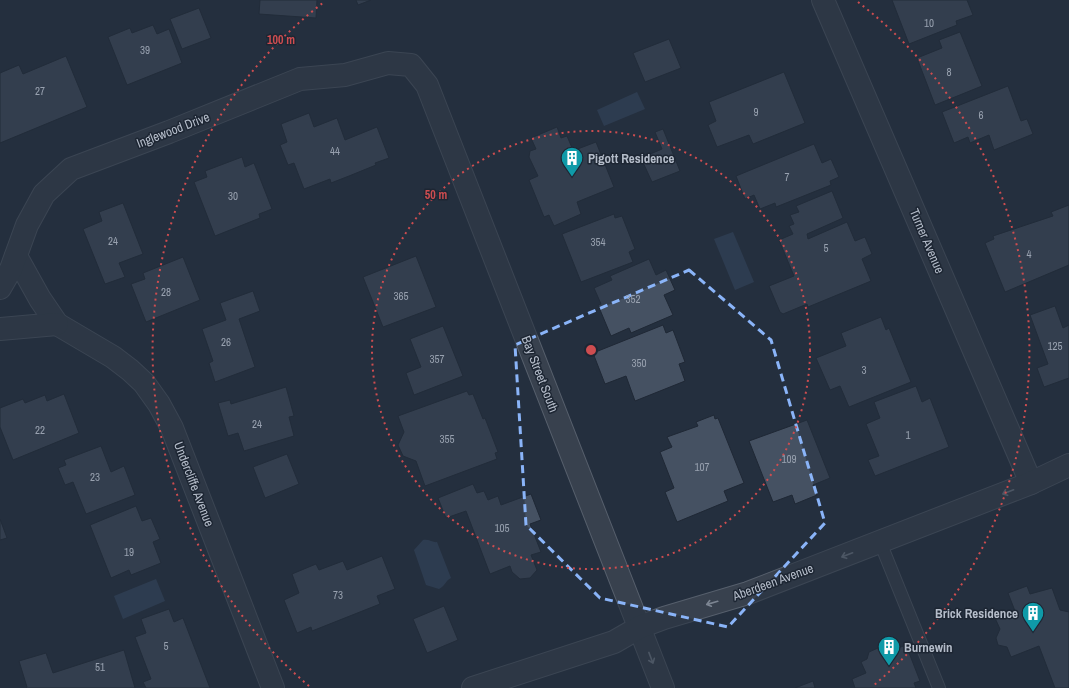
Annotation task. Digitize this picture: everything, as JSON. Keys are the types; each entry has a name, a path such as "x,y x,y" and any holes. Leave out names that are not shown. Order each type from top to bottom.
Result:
{"street":[{"name":"Turner Avenue","path":"823,0 1031,483"},
{"name":"Inglewood Drive","path":"0,288 11,269 27,225 44,194 70,169 169,132 300,79 345,75 388,63 411,65"},
{"name":"Bay Street South","path":"411,65 427,85 663,688"},
{"name":"Undercliffe Avenue","path":"16,256 40,299 58,324 113,357 130,370 144,383 159,404 172,428 273,688"},
{"path":"0,329 58,324"},
{"name":"Aberdeen Avenue","path":"473,688 614,642 640,627 672,615 748,593 1031,483 1069,465"}],"lane":[{"path":"880,542 939,688"}],"highlighted area":[{"path":"689,270 771,340 825,523 728,627 600,598 526,525 515,345"}],"water":[{"path":"637,92 645,109 604,126 597,110"},
{"path":"733,232 754,282 735,290 714,239"},
{"path":"423,540 437,542 451,578 439,589 426,585 414,550"},
{"path":"156,579 165,601 123,619 114,596"}],"building":[{"path":"260,0 317,0 316,18 259,14"},
{"path":"356,0 371,0 358,5"},
{"path":"892,0 967,0 973,15 956,21 957,25 909,44"},
{"path":"199,8 211,38 182,49 170,19"},
{"path":"153,25 157,34 169,29 182,63 127,85 108,37 130,28 132,33"},
{"path":"960,32 982,86 935,105 917,58 942,48 939,40"},
{"path":"669,39 681,68 645,82 633,53"},
{"path":"66,56 87,107 0,143 0,73 19,65 23,74"},
{"path":"784,72 805,123 753,144 749,135 717,147 708,125 716,121 709,102"},
{"path":"1008,86 1021,121 1027,119 1033,134 994,150 989,135 970,143 968,137 954,143 942,112"},
{"path":"309,113 314,127 337,118 345,140 377,127 389,158 375,163 376,165 331,183 330,179 304,189 294,163 288,165 280,145 287,142 281,124"},
{"name":"Pigott Residence","path":"557,127 561,138 567,136 578,162 580,161 575,150 596,142 614,187 577,202 581,214 554,226 549,215 544,217 529,180 538,176 529,157 530,151 536,149 531,138"},
{"path":"663,129 680,171 652,182 641,158 662,149 655,132"},
{"path":"814,144 822,163 831,159 839,177 830,181 831,185 776,207 775,203 760,209 754,195 745,199 736,176"},
{"path":"242,157 245,167 254,163 272,209 259,214 260,218 215,236 194,182 207,177 205,171"},
{"path":"832,191 843,218 807,234 808,239 847,222 855,241 865,237 872,254 862,259 871,281 808,307 807,304 783,314 780,312 769,286 794,276 779,240 793,234 789,226 794,224 790,215 799,212 796,206"},
{"path":"123,203 143,254 119,263 125,277 105,284 83,229 102,221 99,212"},
{"path":"1069,205 1069,265 1005,292 985,243 994,239 993,236 1053,216 1051,212"},
{"path":"614,214 615,218 622,216 635,249 629,252 633,262 581,282 562,234"},
{"path":"416,256 436,307 383,327 363,277"},
{"path":"183,257 200,300 146,322 131,284 145,279 143,273"},
{"path":"649,259 656,275 666,270 675,290 664,295 673,315 631,333 629,328 611,336 598,305 601,304 594,288 612,280 610,276"},
{"path":"253,291 260,311 239,319 255,367 215,382 209,363 213,361 202,329 226,320 220,303"},
{"path":"1055,306 1063,328 1069,325 1069,378 1044,387 1037,368 1048,364 1030,315"},
{"path":"881,317 886,330 889,328 911,382 849,407 840,386 830,390 816,358 846,346 841,333"},
{"path":"663,325 666,333 673,330 685,362 679,364 685,381 635,401 626,376 605,384 593,353"},
{"path":"443,326 463,376 414,395 406,373 421,367 410,339"},
{"path":"916,386 922,402 930,398 949,447 875,476 868,460 879,456 866,424 880,418 874,402"},
{"path":"286,387 294,416 289,417 294,436 244,451 238,433 228,436 218,403 230,400 231,404"},
{"path":"467,391 469,395 473,394 483,419 485,418 498,452 495,453 497,459 425,486 416,461 403,456 398,445 404,432 398,416"},
{"path":"64,394 79,433 13,460 0,427 0,408 23,399 25,403 45,395 47,401"},
{"path":"714,415 715,419 718,418 744,483 724,491 728,501 677,522 665,492 674,488 660,452 672,447 667,437 698,426 696,422"},
{"path":"807,420 830,478 813,485 817,495 795,504 792,495 773,502 749,441"},
{"path":"101,446 111,472 124,466 135,495 86,514 73,482 65,485 58,468 66,465 64,460"},
{"path":"287,454 299,484 265,498 253,467"},
{"path":"473,484 477,493 484,491 488,500 498,496 501,505 531,494 541,520 530,524 541,552 531,555 537,570 530,578 520,579 512,572 510,566 490,574 466,511 446,518 438,498"},
{"path":"136,506 142,521 151,518 160,539 153,542 161,563 131,575 129,570 111,578 90,525"},
{"path":"0,519 7,538 0,540"},
{"path":"382,556 395,589 377,596 380,604 312,631 311,627 297,633 284,600 299,593 292,574 316,564 319,570 343,561 347,570"},
{"name":"Brick Residence","path":"1027,586 1030,594 1052,588 1060,610 1069,612 1069,688 1055,688 1039,646 1011,657 1007,647 998,645 996,638 1000,629 995,618 1015,611 1008,593"},
{"path":"444,606 458,640 427,653 413,619"},
{"path":"169,609 174,622 183,618 210,688 146,688 143,682 151,679 135,637 146,633 141,619"},
{"name":"Burnewin","path":"906,645 920,681 914,683 916,688 855,688 852,679 866,673 861,662 867,659 869,652 878,648 885,653"},
{"path":"124,650 135,688 26,688 27,687 19,661 46,653 53,673"},
{"path":"813,681 815,688 795,688"}],"place":[{"name":"Pigott Residence","path":"572,178"},
{"name":"Brick Residence","path":"1033,632"},
{"name":"Burnewin","path":"889,666"}]}
